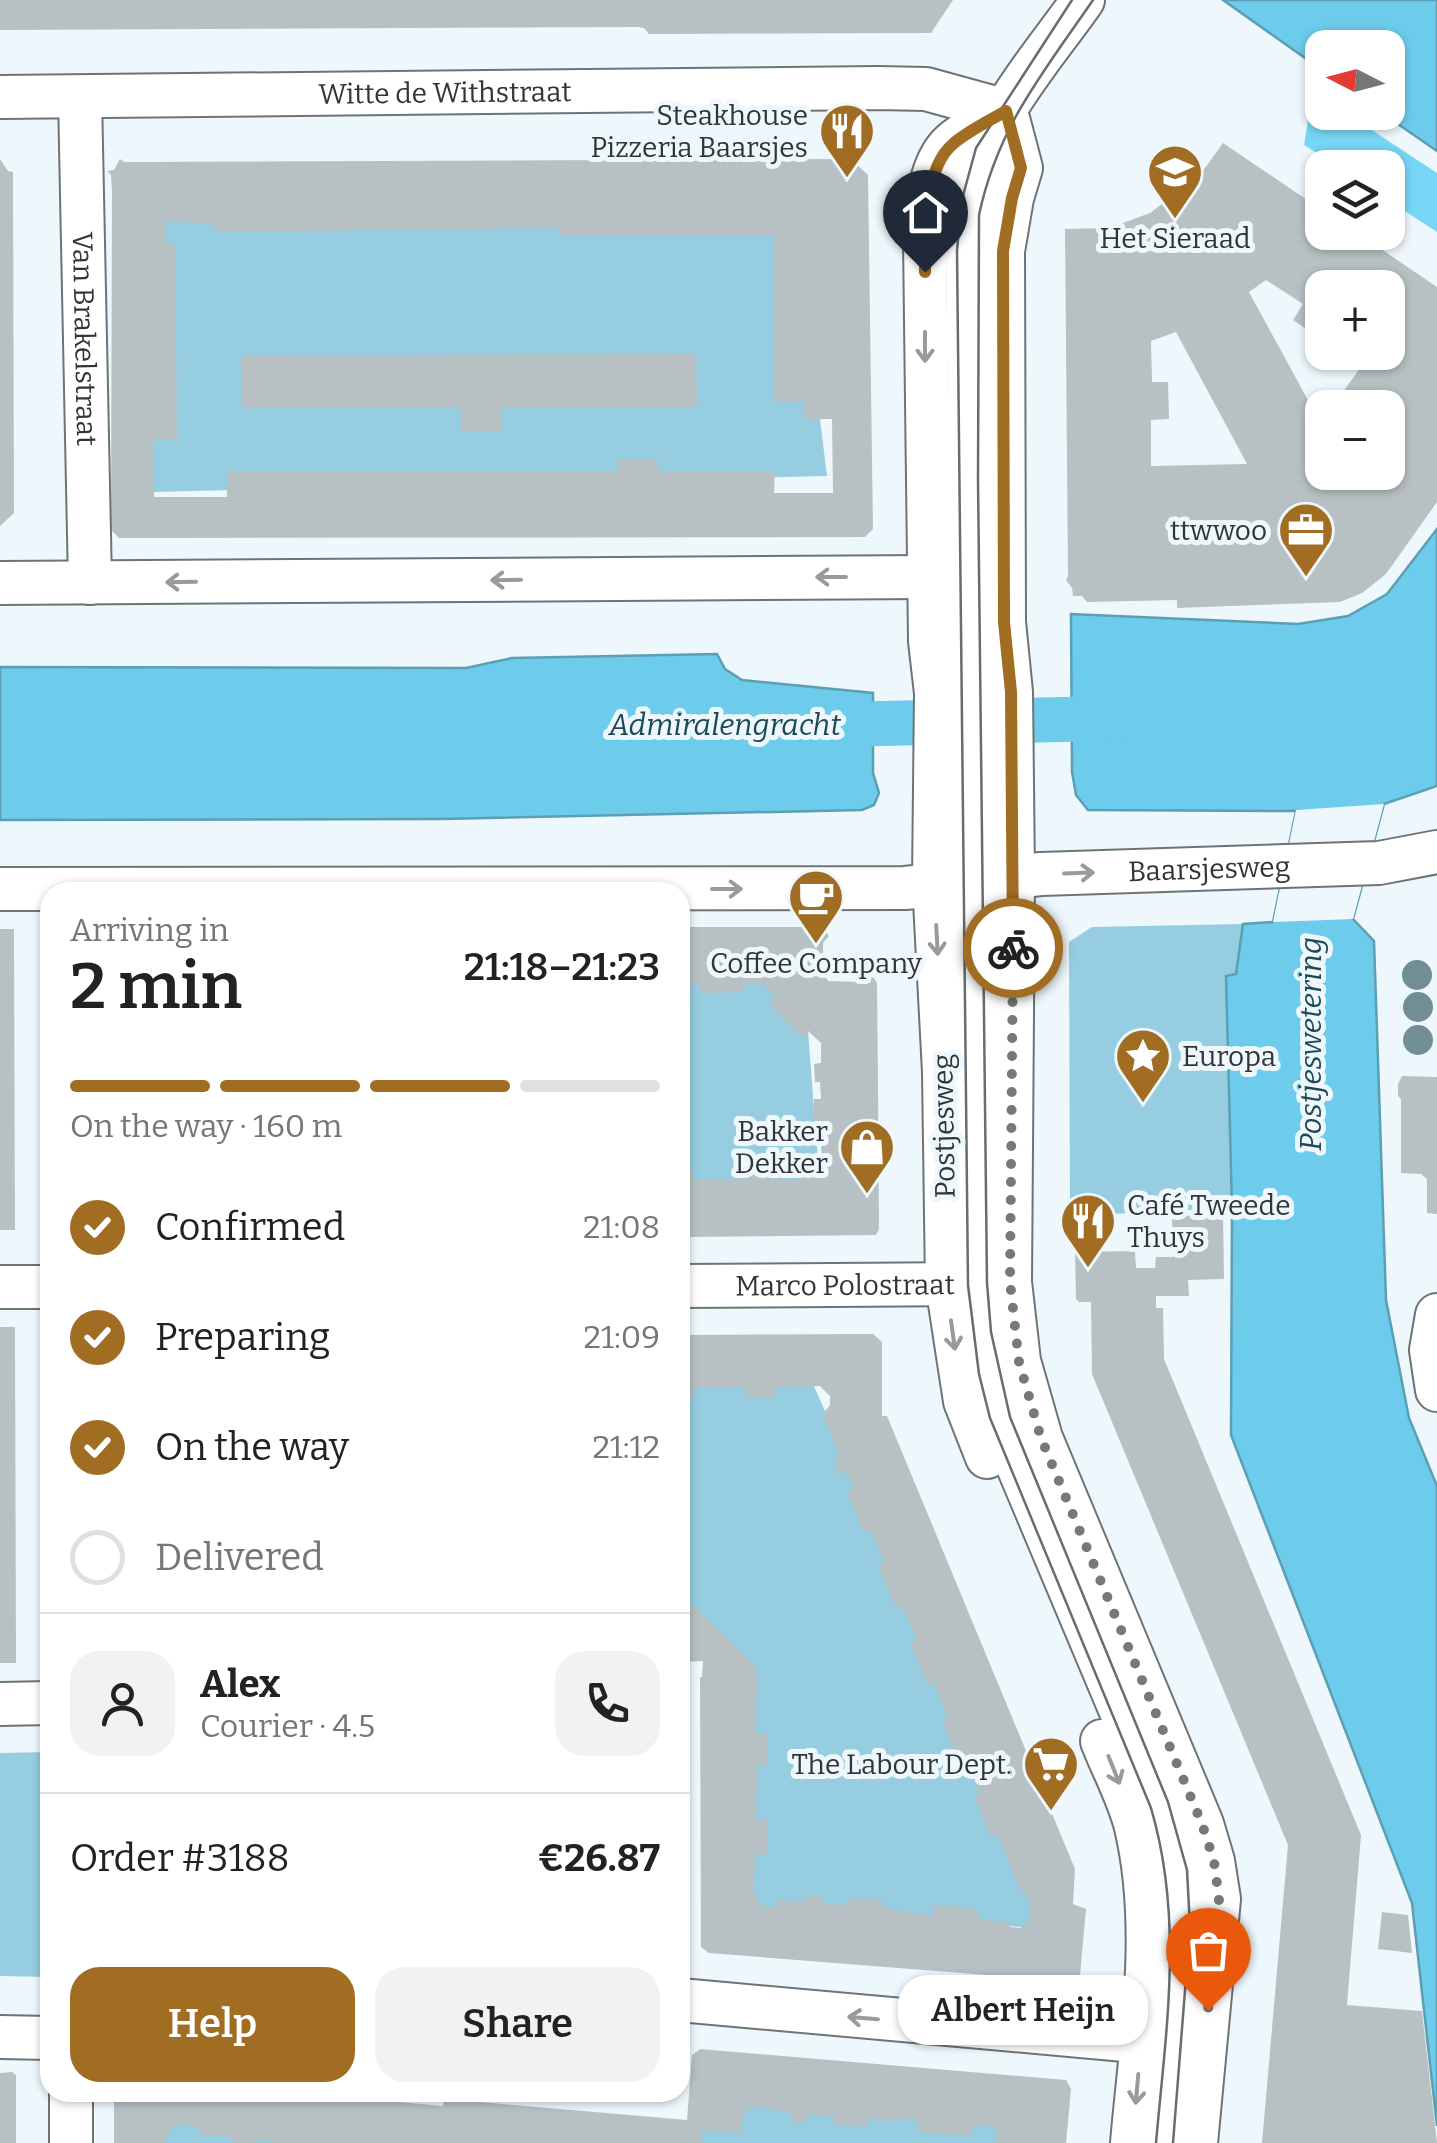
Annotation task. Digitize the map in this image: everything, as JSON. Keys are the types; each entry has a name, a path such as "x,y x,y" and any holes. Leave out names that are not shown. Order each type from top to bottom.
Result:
{"street":[{"name":"Postjesweg","path":"1083,0 1006,111 950,146 929,193 925,239 929,577 973,692 978,1283 965,1401 1136,1824 1172,2044 1196,2143"},
{"name":"Witte de Withstraat","path":"0,97 926,88 1006,111"},
{"name":"Van Brakelstraat","path":"80,97 90,583"},
{"name":"Postjesweg","path":"1006,111 1021,168 1003,251 1004,622 973,692 976,881 944,1072 978,1283 1019,1362 1041,1438 1214,1861 1219,1899 1172,2044 1132,2143"},
{"path":"0,584 929,577"},
{"name":"Baarsjesweg","path":"976,881 1367,863 1437,852"},
{"path":"690,889 905,888 976,881"},
{"path":"0,889 40,890"},
{"name":"Marco Polostraat","path":"690,1286 978,1283"},
{"path":"0,1287 40,1286"},
{"path":"1437,1314 1431,1350 1437,1390"},
{"path":"0,1704 40,1703"},
{"path":"690,2001 1172,2044"},
{"path":"0,2037 40,2038"},
{"name":"Postjesweg","path":"1164,2143 1172,2044"},
{"path":"71,2102 71,2143"}],"shaded area":[{"path":"1306,130 1372,130 1402,150 1312,150 1304,145"},
{"path":"1405,152 1437,173 1437,232 1405,211"},
{"path":"795,216 827,476 152,492 152,221"},
{"path":"1243,924 1236,974 1226,976 1232,1208 1070,1216 1069,942 1092,927"},
{"path":"804,979 820,1187 690,1187 690,980"},
{"path":"809,1375 1037,1890 1036,1928 739,1906 732,1664 690,1628 690,1379"},
{"path":"40,1752 40,1977 0,1976 0,1753"},
{"path":"732,2085 1024,2104 1022,2143 682,2143"},
{"path":"131,2120 487,2143 131,2143"}],"water":[{"path":"1223,0 1437,0 1437,151 1405,129 1405,30 1305,30 1305,58"},
{"name":"Postjeswetering","path":"1437,529 1437,786 1384,804 1353,919 1374,941 1386,1300 1409,1418 1437,1486 1437,2126 1412,1903 1231,1435 1232,1208 1226,976 1236,974 1243,924 1273,922 1296,811 1088,810 1076,795 1072,772 1071,614 1298,624 1348,616 1387,594"},
{"path":"717,654 725,669 742,680 873,693 873,773 879,793 874,805 862,810 442,819 0,820 0,667 466,668 512,658"}],"pier":[{"path":"1384,804 1353,919 1273,922 1296,810"}],"building":[{"path":"0,0 953,0 931,33 649,34 638,27 0,30"},
{"path":"1223,143 1305,198 1305,250 1383,250 1437,287 1437,502 1386,574 1362,593 1340,602 1177,608 1177,600 1087,602 1082,596 1073,596 1066,580 1065,229 1109,228 1150,213 1200,175","holes":["1305,270 1405,270 1405,370 1358,370 1345,390 1405,390 1405,490 1305,490 1305,395 1249,292 1266,280 1303,304 1293,320 1305,328","1176,332 1247,464 1151,466 1151,420 1169,419 1168,382 1152,382 1151,341"]},
{"path":"0,159 13,172 14,513 0,526"},
{"path":"120,159 851,159 868,175 873,529 865,537 119,538 111,530 112,192 107,171 114,170","holes":["165,221 215,225 215,232 559,228 559,236 773,235 774,402 804,402 804,419 832,419 833,493 774,493 775,471 657,471 658,460 618,460 618,471 227,471 227,497 154,497 153,440 177,439 175,246 165,242"]},
{"path":"696,354 697,408 501,408 501,431 461,431 462,408 241,408 241,355"},
{"path":"690,927 822,927 829,936 823,943 823,971 828,981 862,982 869,975 874,978 878,1082 876,1235 690,1237 690,1169 693,1179 742,1179 742,1169 776,1169 776,1179 797,1179 797,1159 822,1160 821,1141 814,1141 814,1099 821,1099 814,1064 821,1063 821,1043 808,1031 802,1038 769,1004 776,997 763,984 743,984 743,992 700,993 700,985 690,984"},
{"path":"0,929 14,929 15,1230 0,1230"},
{"path":"1402,1076 1437,1077 1437,1214 1427,1213 1427,1179 1421,1174 1401,1173 1398,1084"},
{"path":"1223,1215 1224,1279 1188,1280 1189,1296 1156,1296 1156,1308 1163,1308 1164,1359 1361,1835 1347,2005 1422,2011 1437,2143 1262,2143 1288,1845 1092,1374 1091,1302 1076,1299 1075,1252 1135,1251 1136,1268 1155,1268 1156,1257 1173,1257 1172,1216"},
{"path":"0,1327 15,1327 16,1663 0,1663"},
{"path":"873,1334 882,1342 882,1416 887,1416 1075,1869 1073,1904 1086,1909 1080,1975 1074,1982 709,1953 701,1947 703,1661 690,1662 690,1607 695,1607 757,1668 756,1733 767,1733 767,1766 757,1766 756,1820 767,1819 767,1855 756,1854 753,1893 762,1906 777,1907 778,1900 806,1902 807,1895 823,1896 822,1903 848,1905 848,1898 884,1901 884,1908 933,1916 934,1905 973,1908 983,1920 1009,1922 1010,1927 1020,1928 1029,1920 1030,1901 1019,1887 997,1834 991,1837 974,1797 980,1794 965,1757 959,1760 942,1719 948,1717 934,1683 928,1686 910,1643 917,1640 902,1605 896,1608 878,1566 884,1563 871,1530 864,1533 847,1491 854,1488 847,1472 840,1475 833,1459 840,1456 823,1414 830,1405 830,1396 820,1386 776,1387 776,1397 745,1397 745,1387 693,1387 690,1397 690,1335"},
{"path":"1382,1912 1408,1915 1412,1953 1378,1949"},
{"path":"700,2049 1066,2080 1071,2089 1066,2143 996,2143 997,2127 973,2125 972,2136 918,2132 918,2120 893,2118 894,2121 867,2119 866,2127 833,2125 834,2116 807,2114 806,2122 791,2121 792,2113 751,2106 742,2117 741,2133 702,2130 701,2143 278,2143 258,2139 258,2143 235,2143 231,2137 202,2135 196,2126 176,2124 167,2134 166,2143 114,2143 114,2102 398,2102 443,2106 444,2102 479,2102 687,2120 692,2055"},
{"path":"0,2073 16,2075 16,2143 0,2143"}],"waterway":[{"name":"Admiralengracht","path":"812,725 1133,718"}],"tram line":[{"path":"1072,0 976,148 961,203 957,251 968,1285 979,1374 990,1418 1151,1808 1161,1850 1170,1933 1170,1975 1156,2143"},
{"path":"1093,0 1010,127 987,183 979,215 987,1283 991,1332 1010,1417 1168,1802 1187,1870 1190,1927 1173,2143"}],"way so far":[{"path":"1013,948 1010,1282 1019,1362 1041,1438 1214,1861 1219,1899 1208,2010"}],"place":[{"name":"Steakhouse Pizzeria Baarsjes","path":"847,180"},
{"name":"Het Sieraad","path":"1175,221"},
{"name":"ttwwoo","path":"1306,579"},
{"name":"Coffee Company","path":"816,946"},
{"name":"Europa","path":"1143,1105"},
{"name":"Bakker Dekker","path":"867,1196"},
{"name":"Café Tweede Thuys","path":"1088,1270"},
{"name":"The Labour Dept.","path":"1051,1813"},
{"name":"Albert Heijn","path":"1208,2010"}],"route":[{"path":"925,272 926,218 934,175 950,146 1006,111 1021,168 1003,251 1004,622 1011,692 1013,948"}]}
